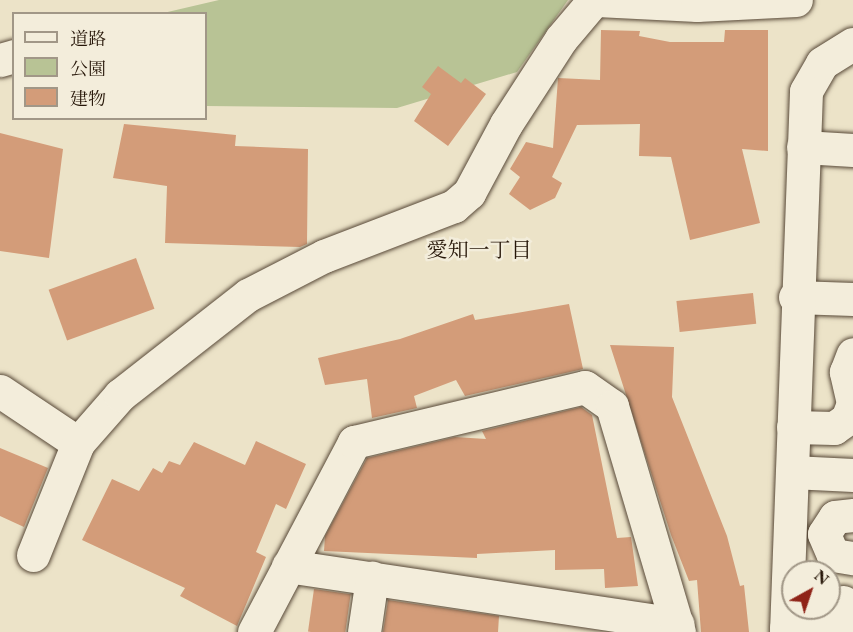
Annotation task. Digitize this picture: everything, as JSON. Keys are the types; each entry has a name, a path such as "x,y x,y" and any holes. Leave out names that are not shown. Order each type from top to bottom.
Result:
{"street":[{"path":"33,555 78,443 120,395 248,296 324,256 454,206 469,193 506,124 561,39 596,0 697,5 796,0"},
{"path":"842,612 786,630 795,297 806,91 822,63 853,44"},
{"path":"803,147 853,150"},
{"path":"795,297 853,298"},
{"path":"793,427 834,428 847,419 853,403 846,372 853,354"},
{"path":"254,632 288,566 354,442 585,387 612,406 678,628 288,566"},
{"path":"0,391 78,443"},
{"path":"792,472 852,475 851,515 830,521 824,534 827,549 845,563"},
{"path":"364,632 372,578"}],"green space":[{"path":"219,0 568,0 517,72 397,108 207,106 207,12 168,12"}],"building":[{"path":"601,30 640,31 639,36 670,42 724,42 725,30 768,30 768,151 742,149 760,223 690,240 671,157 639,156 640,124 577,125 552,177 562,183 555,198 530,210 509,194 520,177 510,169 526,142 553,148 558,78 600,80"},
{"path":"438,66 461,83 465,78 486,94 448,146 414,121 431,94 422,87"},
{"path":"124,124 236,135 235,146 308,149 307,244 300,247 165,243 167,186 113,178"},
{"path":"0,133 63,149 49,258 0,251"},
{"path":"136,258 154,309 67,341 49,290"},
{"path":"753,293 756,324 680,332 676,301"},
{"path":"569,304 583,369 465,396 456,380 414,396 417,408 372,418 367,379 325,385 318,358 400,339 473,314 475,320"},
{"path":"610,345 674,347 672,397 727,536 740,586 744,585 749,632 701,632 697,580 689,581 671,535"},
{"path":"581,407 592,415 617,538 631,537 638,586 605,588 604,569 555,570 555,550 477,554 477,558 324,551 325,536 367,458 455,437 486,439 482,431"},
{"path":"256,441 306,464 286,509 276,504 256,552 266,557 237,626 180,596 185,588 82,540 112,479 139,491 153,468 162,473 169,461 180,465 194,442 245,465"},
{"path":"0,448 48,468 24,527 0,516"},
{"path":"314,589 351,594 345,632 308,632"},
{"path":"388,600 499,616 498,632 383,632"}],"district":[{"name":"愛知一丁目","path":"479,250"}]}
